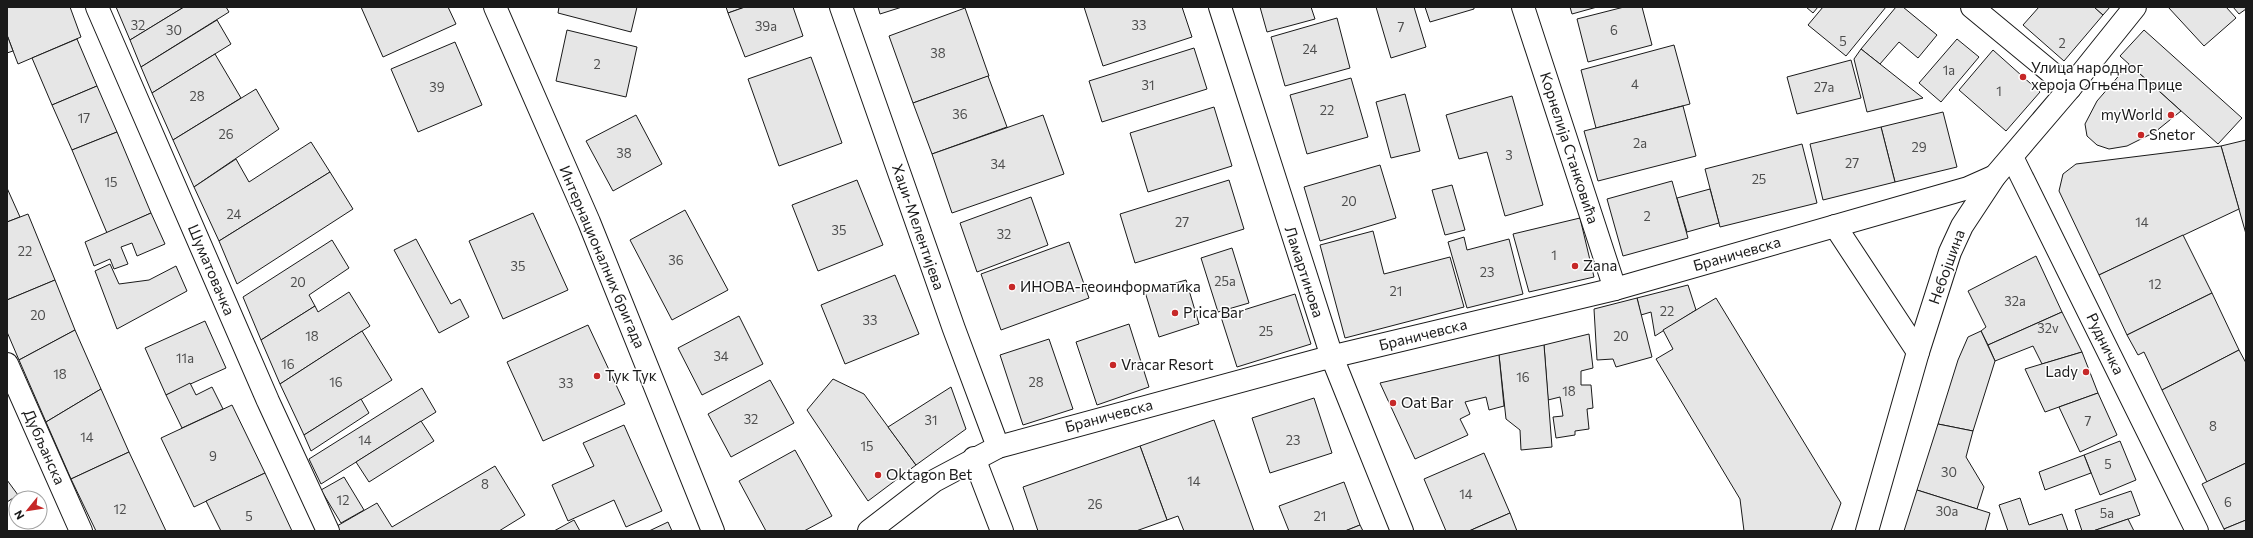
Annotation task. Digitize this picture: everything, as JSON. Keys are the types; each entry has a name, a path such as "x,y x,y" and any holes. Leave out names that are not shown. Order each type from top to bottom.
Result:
{"street":[{"name":"Шуматовачка","path":"98,7 268,401 328,531"},
{"name":"Интернационалних бригада","path":"495,7 589,222 713,531"},
{"name":"Хаџи-Мелентијева","path":"841,7 954,329 998,447"},
{"name":"Ламартинова","path":"1220,7 1332,357 1402,531"},
{"name":"Корнелија Станковића","path":"1523,7 1615,289"},
{"path":"1972,7 2070,88"},
{"name":"Небојшина","path":"1867,531 1918,352 1950,252 1970,211 1995,176 2070,88 2135,7"},
{"name":"Рудничка","path":"2012,157 2197,531"},
{"name":"Браничевска","path":"869,531 934,481 974,458 998,447 1332,357 1615,289 1968,188 1995,176"},
{"path":"1835,226 1918,352"},
{"name":"Дубљанска","path":"7,364 82,531"},
{"path":"974,458 1002,531"}],"building":[{"path":"7,7 70,7 81,37 18,64 7,35"},
{"path":"116,7 184,7 130,40"},
{"path":"184,7 226,7 229,12 141,67 130,40"},
{"path":"361,7 448,7 456,24 383,57"},
{"path":"559,7 637,7 631,32 558,13"},
{"path":"726,7 745,7 728,13"},
{"path":"745,7 793,7 803,36 745,57 728,13"},
{"path":"878,7 902,7 880,14"},
{"path":"1084,7 1182,7 1192,37 1103,66"},
{"path":"1260,7 1311,7 1315,19 1267,32"},
{"path":"1376,7 1414,7 1426,47 1391,58"},
{"path":"1425,7 1474,7 1474,9 1430,22"},
{"path":"1570,7 1597,7 1572,14"},
{"path":"1624,7 1642,7 1652,45 1588,62 1577,19"},
{"path":"1806,7 1818,7 1813,13"},
{"path":"1823,7 1886,7 1846,56 1808,25"},
{"path":"1896,7 1903,7 1937,35 1918,58 1899,42 1880,64 1861,49"},
{"path":"2039,7 2094,7 2103,15 2064,61 2023,25"},
{"path":"2094,7 2110,7 2103,15"},
{"path":"2168,7 2226,7 2236,18 2204,46"},
{"path":"2233,7 2246,7 2246,9 2239,14"},
{"path":"965,8 989,76 913,103 889,36"},
{"path":"1337,18 1350,68 1285,86 1271,37"},
{"path":"217,20 231,44 152,93 141,67"},
{"path":"567,30 637,47 626,97 556,81"},
{"path":"2144,30 2242,118 2218,144 2120,56"},
{"path":"7,35 13,51 7,53"},
{"path":"77,39 97,86 52,105 32,58"},
{"path":"1957,39 1979,57 1941,102 1919,83"},
{"path":"455,42 482,105 418,132 391,69"},
{"path":"1674,45 1690,104 1596,128 1581,70"},
{"path":"1194,48 1207,89 1102,122 1089,81"},
{"path":"1861,49 1923,98 1867,112 1854,59"},
{"path":"1993,50 2040,92 2006,131 1959,90"},
{"path":"215,54 241,98 173,140 152,93"},
{"path":"811,57 842,143 779,166 748,79"},
{"path":"1851,60 1861,98 1797,114 1787,77"},
{"path":"2129,64 2181,111 2155,132 2127,146 2109,149 2097,145 2087,136 2085,124 2097,101"},
{"path":"988,76 1007,127 932,154 913,103"},
{"path":"1351,78 1368,137 1307,154 1290,95"},
{"path":"97,86 117,132 72,150 52,105"},
{"path":"256,89 279,129 194,187 173,140"},
{"path":"1405,94 1420,151 1391,158 1376,102"},
{"path":"1512,96 1543,205 1505,216 1487,152 1459,159 1446,115"},
{"path":"1683,106 1696,156 1598,181 1584,131"},
{"path":"1214,107 1232,166 1148,192 1130,133"},
{"path":"1943,112 1957,167 1895,182 1881,127"},
{"path":"636,115 662,164 613,191 586,141"},
{"path":"1043,115 1064,174 952,213 932,154"},
{"path":"1881,127 1895,182 1823,200 1810,144"},
{"path":"117,132 151,213 107,233 72,150"},
{"path":"2246,140 2246,234 2221,146"},
{"path":"311,142 330,172 219,241 194,187 236,159 249,182"},
{"path":"1802,144 1817,203 1720,227 1705,169"},
{"path":"2221,146 2239,209 2099,275 2059,191 2063,174 2076,164"},
{"path":"1380,165 1396,218 1320,241 1304,187"},
{"path":"330,172 353,209 237,284 219,241"},
{"path":"857,180 883,245 818,271 792,205"},
{"path":"1229,180 1244,229 1135,263 1120,214"},
{"path":"1672,181 1688,238 1623,256 1607,199"},
{"path":"1452,185 1465,230 1445,235 1432,190"},
{"path":"7,188 20,217 7,222"},
{"path":"1710,189 1719,223 1687,232 1677,198"},
{"path":"1031,197 1048,245 977,272 960,223"},
{"path":"685,210 728,290 672,320 630,240"},
{"path":"151,213 165,244 137,256 132,243 121,247 128,264 114,269 110,259 94,266 85,242"},
{"path":"533,213 568,290 503,319 469,241"},
{"path":"28,214 55,280 7,300 7,222"},
{"path":"1580,218 1594,277 1529,292 1513,234"},
{"path":"1373,231 1384,274 1450,257 1464,307 1345,338 1320,245"},
{"path":"2183,235 2212,293 2127,335 2099,275"},
{"path":"1464,237 1467,250 1509,239 1523,294 1467,308 1448,242"},
{"path":"416,239 451,304 460,299 469,317 439,333 394,250"},
{"path":"332,240 349,268 309,295 315,306 261,340 243,297"},
{"path":"1069,242 1089,298 1001,330 981,274"},
{"path":"1232,248 1249,303 1218,312 1201,258"},
{"path":"2036,256 2062,312 1988,345 1981,331 1986,327 1968,291"},
{"path":"110,264 119,284 149,280 176,266 187,291 117,329 95,271"},
{"path":"895,275 919,334 845,364 821,305"},
{"path":"55,280 75,330 19,360 7,332 7,300"},
{"path":"1186,280 1199,324 1159,337 1145,292"},
{"path":"1688,285 1696,310 1655,336 1651,312 1641,315 1637,298"},
{"path":"349,292 370,326 280,384 261,340 315,306 318,312"},
{"path":"2212,293 2239,350 2162,390 2144,352 2138,355 2127,335"},
{"path":"1295,294 1311,344 1237,367 1221,317"},
{"path":"1637,298 1652,357 1616,367 1613,359 1597,360 1594,309"},
{"path":"1716,298 1841,503 1831,531 1744,531 1740,499 1656,359 1673,349 1663,330"},
{"path":"2062,312 2082,352 2042,364 2033,346 1995,361 1988,345"},
{"path":"739,316 763,364 702,395 678,348"},
{"path":"205,321 226,368 166,395 145,348"},
{"name":"Vracar Resort","path":"1129,324 1149,387 1097,405 1076,342"},
{"path":"588,325 625,404 543,441 507,362"},
{"path":"75,330 101,389 46,422 19,360"},
{"path":"362,331 392,380 304,435 280,384"},
{"path":"1981,331 1995,361 1973,431 1938,424 1958,360 1968,337"},
{"path":"1589,334 1593,368 1581,371 1581,385 1591,385 1593,408 1587,409 1589,429 1575,431 1575,435 1556,438 1553,417 1563,416 1560,397 1548,400 1544,345"},
{"path":"1049,339 1073,409 1023,425 1000,355"},
{"path":"1544,345 1552,447 1521,450 1520,430 1506,419 1499,355"},
{"path":"2239,350 2246,363 2246,463 2207,482 2162,390"},
{"path":"2082,352 2098,393 2045,412 2025,369"},
{"path":"1499,355 1504,406 1489,410 1486,397 1465,402 1470,414 1460,419 1468,435 1415,459 1380,383"},
{"path":"833,379 864,394 916,465 868,501 807,410"},
{"path":"770,380 794,423 731,457 708,414"},
{"path":"190,383 196,395 212,387 223,409 182,428 166,395"},
{"path":"951,387 966,429 916,465 888,427"},
{"path":"422,388 436,412 321,484 309,459"},
{"path":"101,389 129,452 71,479 46,422"},
{"path":"2098,393 2117,435 2080,452 2059,407"},
{"path":"1314,398 1332,453 1270,473 1252,418"},
{"path":"361,399 369,413 311,451 304,435"},
{"path":"232,405 265,473 194,507 161,438"},
{"path":"1214,420 1254,531 1184,531 1178,516 1167,520 1140,446"},
{"path":"421,421 434,441 369,482 356,462"},
{"path":"1938,424 1973,431 1966,457 1984,487 1977,509 1917,490"},
{"path":"624,425 662,511 626,527 614,500 568,521 552,485 594,466 583,443"},
{"path":"2120,441 2136,480 2100,495 2084,455"},
{"path":"1140,446 1167,520 1136,531 1038,531 1023,487"},
{"path":"795,450 832,516 804,531 766,531 739,481"},
{"path":"129,452 166,531 96,531 71,479"},
{"path":"1484,453 1510,513 1469,531 1446,531 1424,479"},
{"path":"2084,455 2091,473 2045,490 2039,472"},
{"path":"2246,463 2246,520 2224,529 2202,484"},
{"path":"495,466 525,515 499,531 340,531 337,526 377,503 392,527"},
{"path":"265,473 292,531 221,531 206,501"},
{"path":"344,477 364,510 341,523 321,490"},
{"path":"7,480 14,490 8,490 7,502"},
{"path":"1344,482 1360,525 1345,531 1289,531 1279,506"},
{"path":"1917,490 1990,513 1985,531 1904,531"},
{"path":"2131,491 2140,515 2093,531 2082,531 2075,510"},
{"path":"2020,498 2029,525 2062,514 2068,531 2008,531 1999,505"},
{"path":"1510,513 1517,531 1469,531"},
{"path":"2128,519 2134,531 2093,531"},
{"path":"574,520 580,531 554,531"},
{"path":"2246,520 2246,531 2225,531 2224,529"},
{"path":"668,522 672,531 649,531"},
{"path":"1360,525 1363,531 1345,531"}],"place":[{"name":"Улица народног хероја Огњена Прице","path":"2023,77"},
{"name":"myWorld","path":"2171,115"},
{"name":"Snetor","path":"2141,135"},
{"name":"Zana","path":"1575,266"},
{"name":"ИНОВА-геоинформатика","path":"1012,287"},
{"name":"Prica Bar","path":"1175,313"},
{"name":"Vracar Resort","path":"1113,365"},
{"name":"Lady","path":"2086,372"},
{"name":"Тук Тук","path":"597,376"},
{"name":"Oat Bar","path":"1393,403"},
{"name":"Oktagon Bet","path":"878,475"}]}
